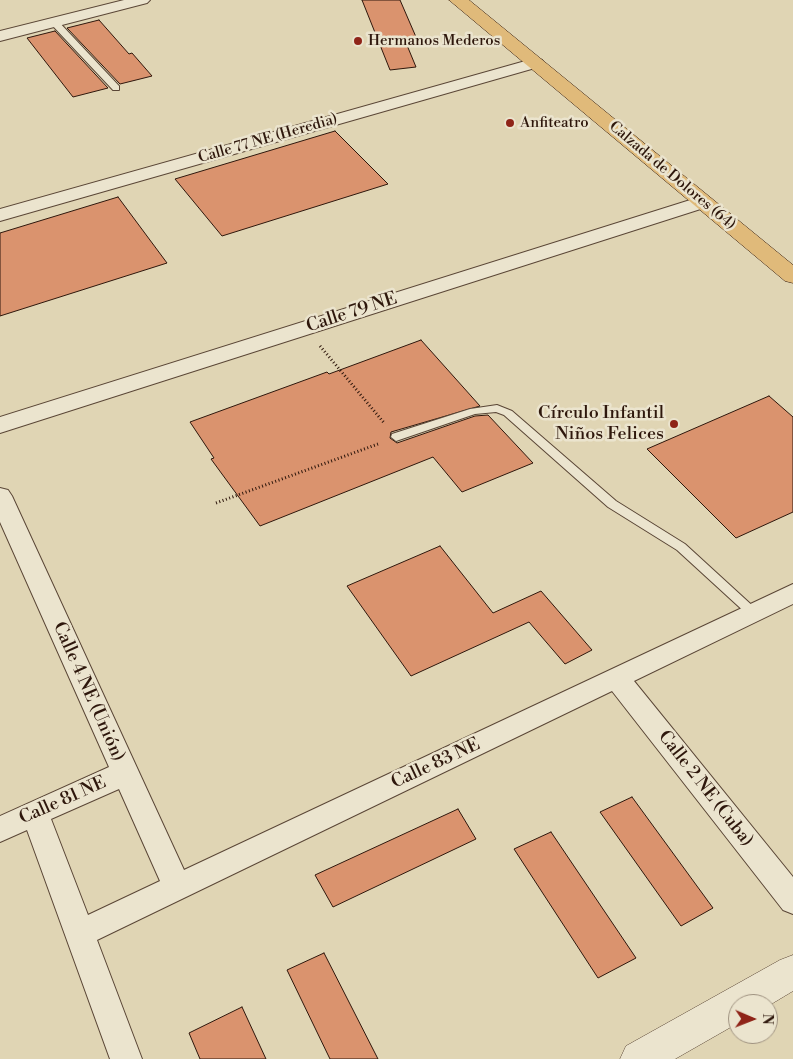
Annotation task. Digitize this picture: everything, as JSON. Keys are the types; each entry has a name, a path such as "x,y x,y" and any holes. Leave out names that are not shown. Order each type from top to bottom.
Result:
{"main road":[{"name":"Calzada de Dolores (64)","path":"458,0 793,276"}],"street":[{"path":"0,36 142,0"},
{"name":"Calle 77 NE (Heredia)","path":"0,215 536,63"},
{"name":"Calle 79 NE","path":"0,425 703,202"},
{"name":"Calle 4 NE (Unión)","path":"0,496 177,887"},
{"name":"Calle 83 NE","path":"79,934 793,593"},
{"name":"Calle 2 NE (Cuba)","path":"617,678 793,900"},
{"name":"Calle 81 NE","path":"0,829 125,774"},
{"path":"35,814 126,1059"},
{"path":"639,1059 793,972"}],"lane":[{"path":"54,22 116,88"},
{"path":"396,438 474,411 498,408 508,414 612,504 681,547 752,612"}],"path":[{"path":"216,503 396,438 306,328"}],"building":[{"path":"362,0 400,0 416,37 404,38 416,67 390,70"},
{"path":"99,20 129,54 132,53 152,76 120,84 67,28"},
{"path":"55,31 108,88 73,97 27,38"},
{"path":"335,131 388,184 222,236 175,179"},
{"path":"118,197 167,263 0,316 0,233"},
{"path":"421,340 480,406 391,432 390,438 397,443 475,416 488,415 533,463 462,492 433,457 260,526 211,459 214,458 190,422"},
{"path":"769,396 793,417 793,512 736,538 647,449"},
{"path":"440,546 493,613 541,591 592,650 565,664 529,622 411,676 347,586"},
{"path":"632,797 713,908 681,926 600,812"},
{"path":"458,809 476,839 333,907 315,875"},
{"path":"551,832 636,958 598,978 514,849"},
{"path":"324,953 378,1059 330,1059 287,970"},
{"path":"242,1007 266,1059 200,1059 189,1033"}],"place":[{"name":"Hermanos Mederos","path":"358,41"},
{"name":"Anfiteatro","path":"510,123"},
{"name":"Círculo Infantil Niños Felices","path":"674,424"}]}
